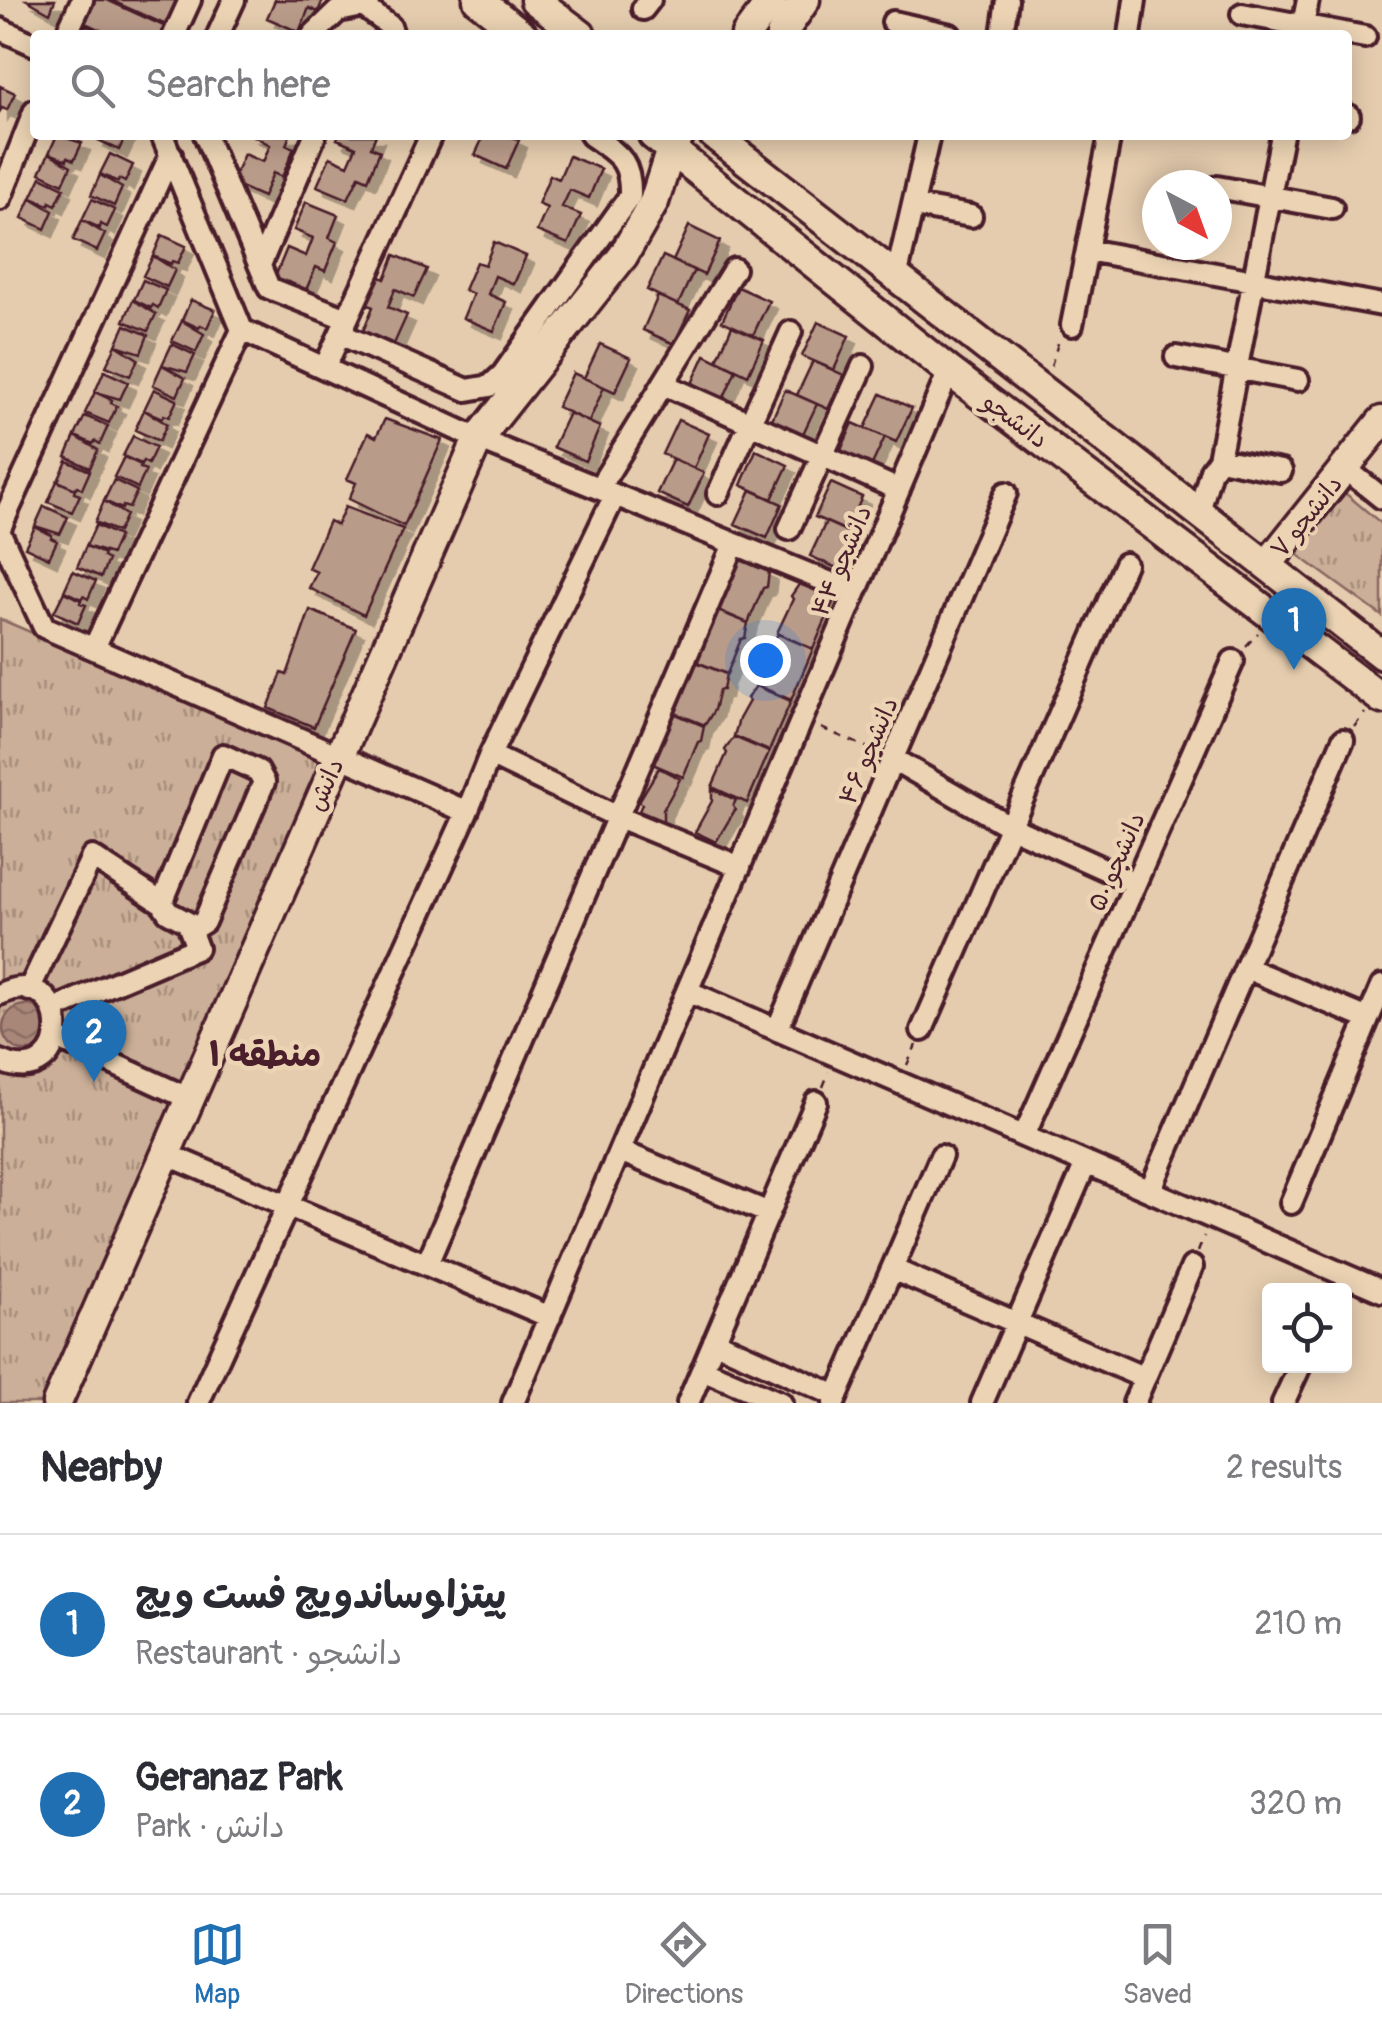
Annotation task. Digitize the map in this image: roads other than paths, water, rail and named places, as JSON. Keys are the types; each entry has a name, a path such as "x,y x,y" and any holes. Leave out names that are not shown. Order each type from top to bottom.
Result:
{"main road":[{"path":"478,0 517,30"},
{"path":"536,0 575,30"},
{"path":"750,30 772,0"},
{"path":"784,30 805,0"},
{"name":"دانشجو","path":"719,140 1382,654"},
{"name":"دانش","path":"57,1403 478,438 623,256 654,202 674,146"},
{"name":"دانشجو","path":"674,146 949,370 1380,698"},
{"path":"1054,450 1070,448 1078,442 1082,434 1080,420"},
{"name":"دانشجو ۷","path":"1267,565 1382,422"},
{"path":"1096,482 1094,459 1116,448"}],"street":[{"path":"68,30 82,0"},
{"path":"176,30 190,0"},
{"path":"220,30 234,0"},
{"path":"1003,30 1007,0"},
{"path":"1131,30 1135,0"},
{"path":"1242,14 1302,30 1308,0"},
{"path":"317,30 338,11 361,3 391,30"},
{"path":"894,22 928,30"},
{"path":"0,29 30,43"},
{"path":"1352,36 1365,38"},
{"path":"0,200 30,123"},
{"path":"165,140 242,330 478,438 855,593"},
{"path":"207,140 269,288 467,390 490,386 503,374 630,196 630,174 622,156 599,140"},
{"path":"260,265 313,140"},
{"path":"325,367 428,140"},
{"path":"896,278 927,140"},
{"path":"1072,325 1109,140"},
{"path":"1199,512 1211,470 1219,459 1281,140"},
{"path":"172,154 0,530 44,627 468,812"},
{"path":"1232,190 1332,208"},
{"path":"914,206 970,216"},
{"path":"1087,250 1382,305"},
{"path":"198,1403 468,812 607,491 663,384 734,269"},
{"path":"94,648 242,330"},
{"path":"718,494 791,332"},
{"path":"1176,357 1298,380"},
{"path":"789,528 862,366"},
{"name":"دانشجو ۴۴","path":"514,1403 949,370"},
{"path":"663,384 899,490"},
{"path":"1219,459 1281,471"},
{"path":"1346,469 1382,498"},
{"name":"دانشجو ۴۶","path":"778,1030 1006,493"},
{"path":"426,1264 734,544"},
{"path":"922,1030 1125,564"},
{"name":"دانشجو ۵۰","path":"1024,1136 1233,661"},
{"path":"1150,1191 1343,740"},
{"path":"30,990 92,856 188,924 196,927 204,922 264,782 258,771 223,754 162,903"},
{"path":"490,755 618,817 740,867"},
{"path":"893,759 1010,827 1135,884"},
{"path":"54,1009 197,948 188,924"},
{"path":"1246,968 1365,1026 1382,1042"},
{"path":"1291,1204 1382,986"},
{"path":"0,994 17,989 39,994 54,1009 57,1038 42,1060 29,1066 16,1067 0,1061"},
{"path":"687,991 1382,1291"},
{"path":"57,1038 190,1099"},
{"path":"688,1403 816,1102"},
{"path":"620,1151 769,1213"},
{"path":"166,1154 550,1316"},
{"path":"714,1341 836,1399 940,1156"},
{"path":"982,1403 1086,1163"},
{"path":"1134,1403 1192,1267"},
{"path":"892,1269 1145,1378"},
{"path":"702,1369 780,1403"},
{"path":"1284,1403 1297,1373"}],"water":[{"path":"26,1005 42,1012 49,1028 42,1044 26,1051 10,1044 3,1028 10,1012"}],"place":[{"name":"پیتزاوساندویچ فست ویچ","path":"1294,670"},
{"name":"Geranaz Park","path":"94,1082"}],"district":[{"name":"منطقه ۱","path":"265,1055"}]}
